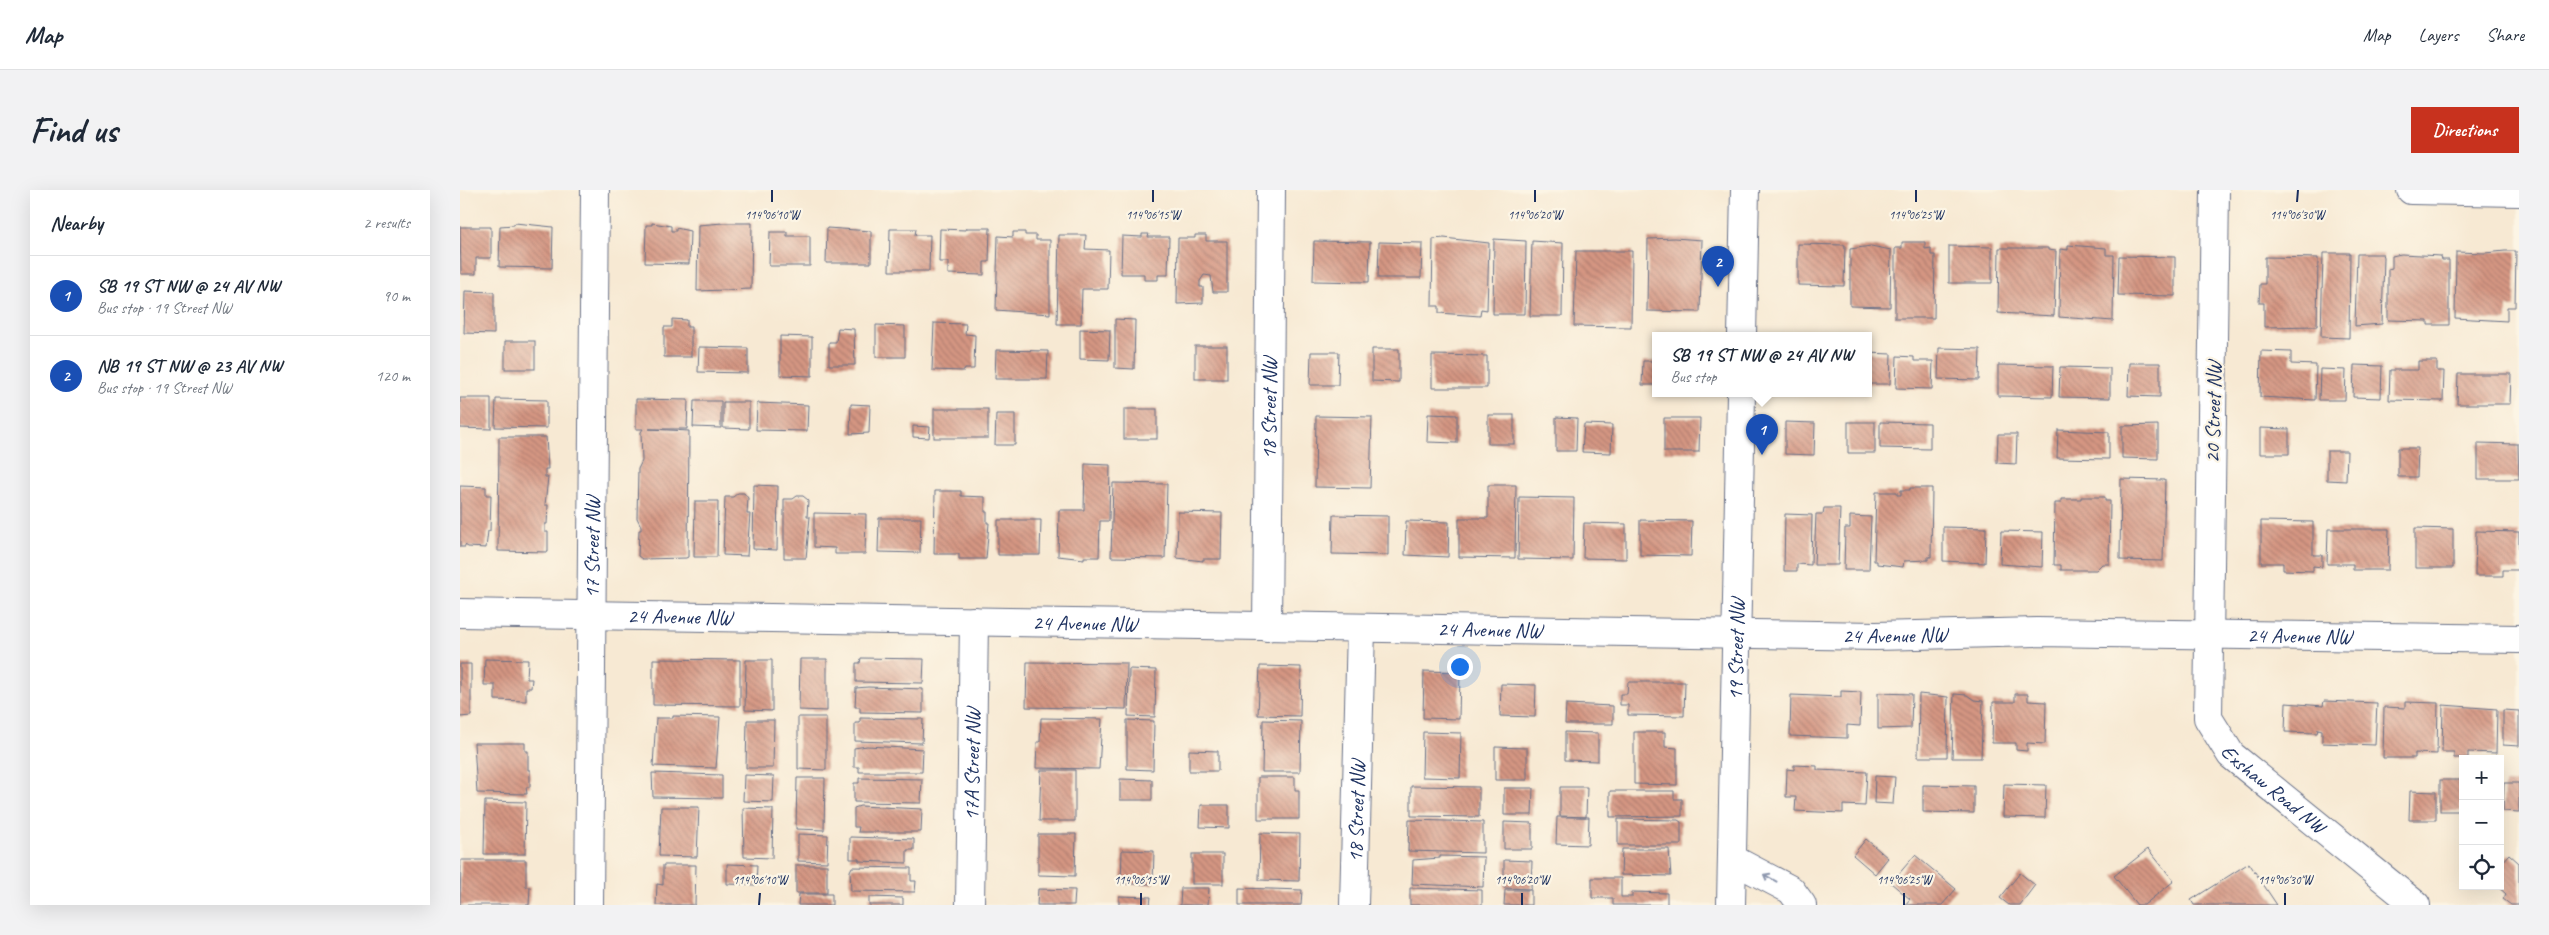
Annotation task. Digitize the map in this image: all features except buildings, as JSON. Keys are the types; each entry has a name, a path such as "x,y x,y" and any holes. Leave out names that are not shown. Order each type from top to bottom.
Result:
{"street":[{"name":"17 Street NW","path":"589,905 595,190"},
{"name":"18 Street NW","path":"1267,627 1272,190"},
{"path":"1742,332 1745,190"},
{"name":"20 Street NW","path":"2210,634 2215,190"},
{"path":"2411,190 2519,192"},
{"name":"19 Street NW","path":"1731,905 1741,397"},
{"name":"24 Avenue NW","path":"460,613 1876,636 2037,632 2519,639"},
{"name":"17A Street NW","path":"970,905 974,622"},
{"name":"18 Street NW","path":"1354,905 1360,628"},
{"name":"Exshaw Road NW","path":"2210,634 2208,718 2230,755 2416,905"},
{"path":"1732,859 1791,890 1802,905"}],"place":[{"name":"NB 19 ST NW @ 23 AV NW","path":"1718,287"},
{"name":"SB 19 ST NW @ 24 AV NW","path":"1762,455"}]}
